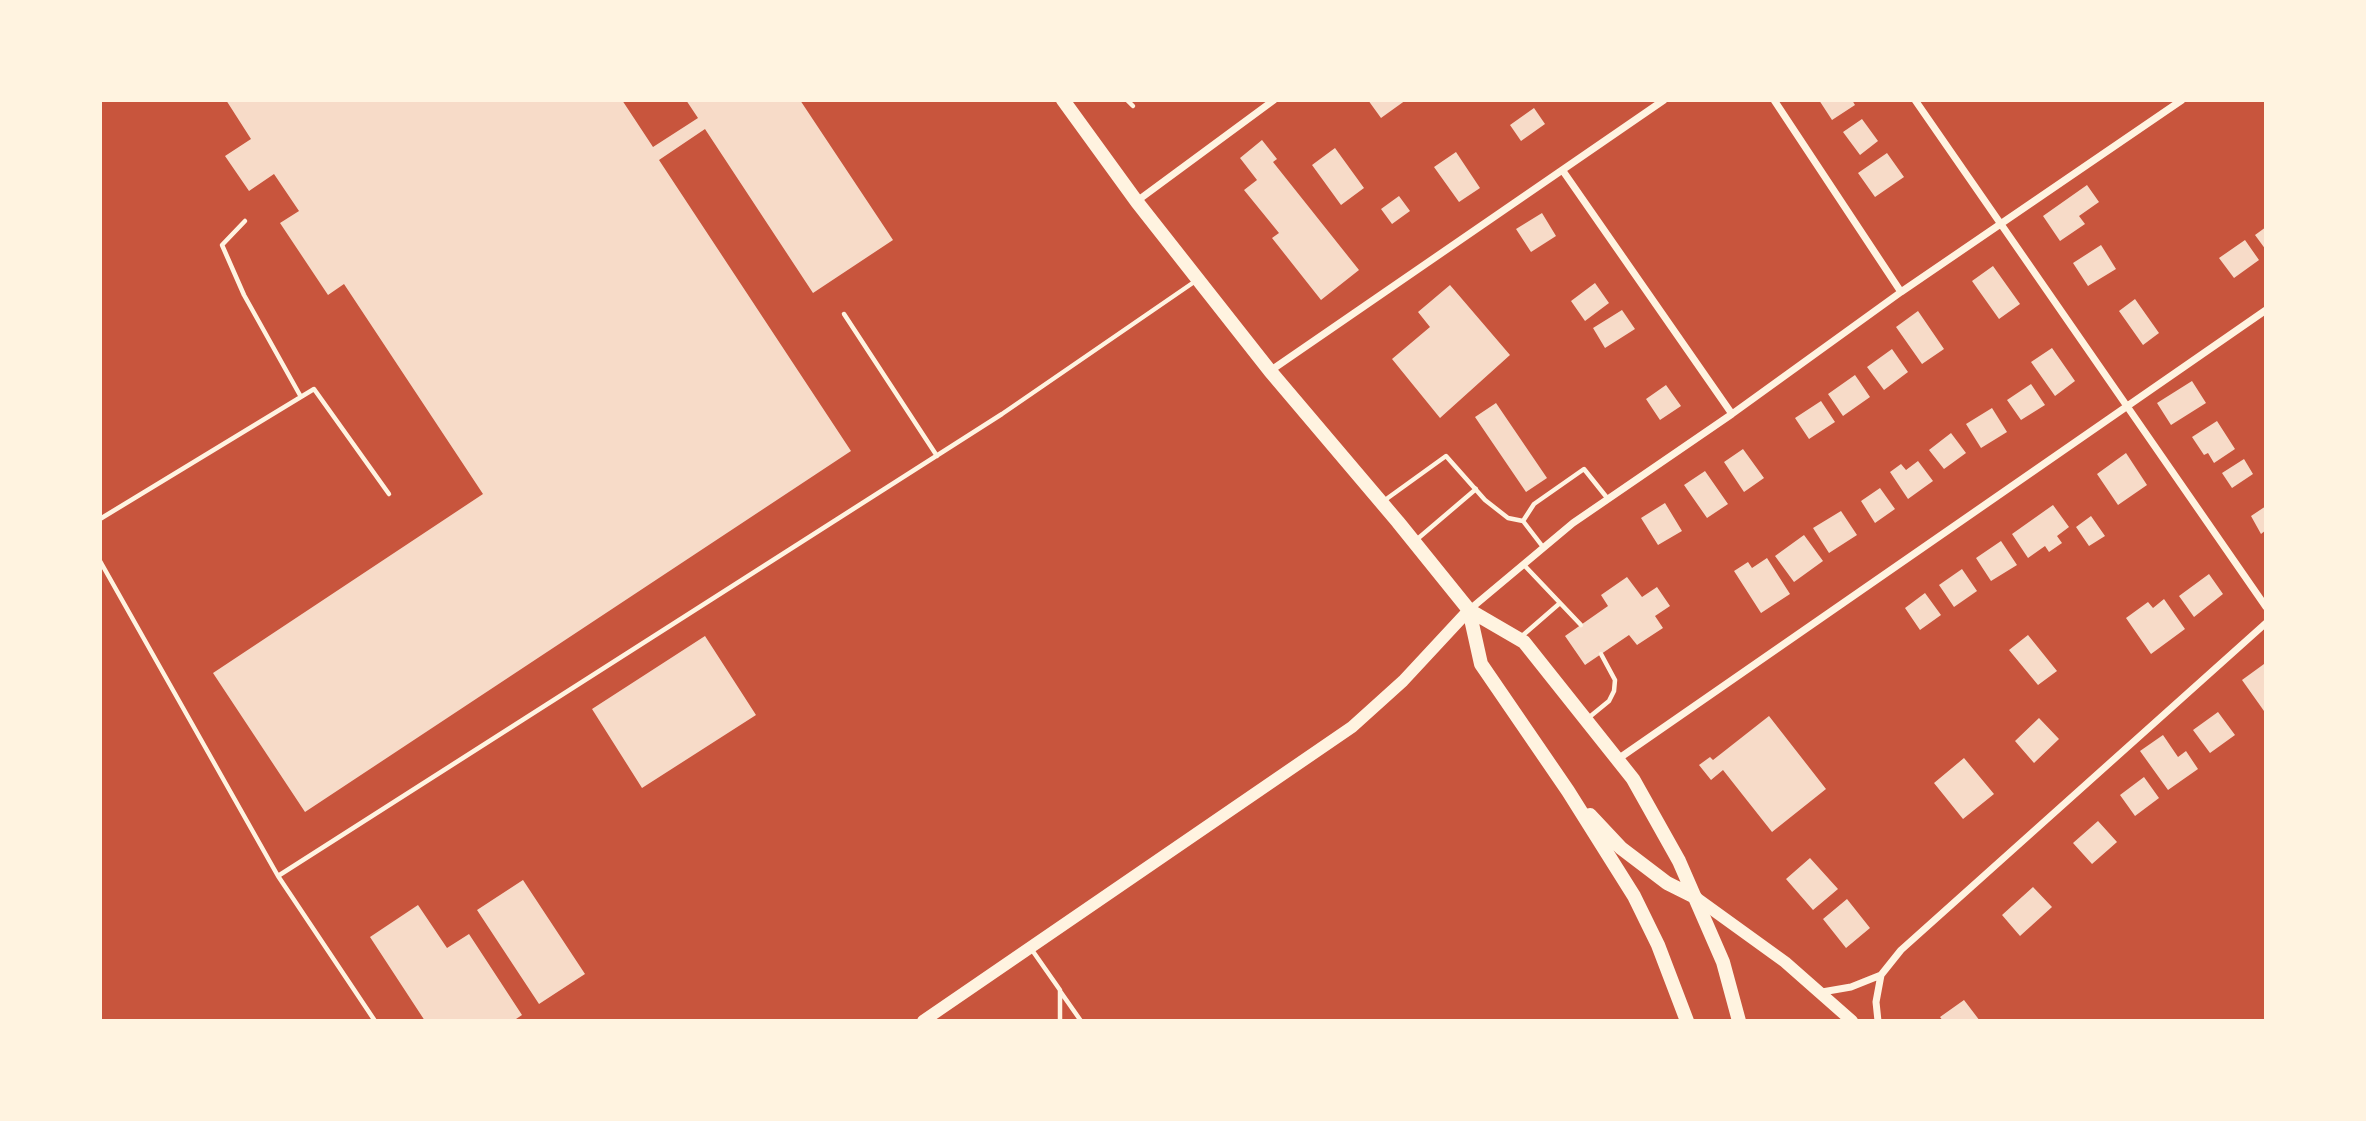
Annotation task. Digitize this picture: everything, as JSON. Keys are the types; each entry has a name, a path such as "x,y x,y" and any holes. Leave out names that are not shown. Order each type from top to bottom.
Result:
{"main road":[{"path":"1063,100 1137,202 1270,371 1469,610 1519,639 1633,779 1673,850 1695,897 1723,962 1739,1021"},
{"path":"1469,610 1481,664 1568,791 1634,896 1658,945 1687,1021"},
{"path":"1568,791 1621,848 1667,883 1695,897"}],"street":[{"path":"1137,202 1275,100"},
{"path":"1270,371 1664,100"},
{"path":"1774,100 1901,292"},
{"path":"1915,100 2266,607"},
{"path":"923,1021 1352,727 1403,681 1469,610 1573,523 1732,414 1901,292 2182,100"},
{"path":"1563,171 1732,414"},
{"path":"1618,760 2266,310"},
{"path":"1819,992 1851,987 1881,975 1901,950 2266,623"},
{"path":"1695,897 1785,962 1852,1021"},
{"path":"1878,1021 1877,1002 1881,975"}],"lane":[{"path":"1127,100 1133,106"},
{"path":"245,221 222,245 244,295 301,397"},
{"path":"278,876 1002,414 1198,279"},
{"path":"845,314 937,456"},
{"path":"100,520 314,389 389,494"},
{"path":"1382,503 1446,456 1485,500 1508,518 1523,521 1544,548"},
{"path":"1523,521 1534,504 1584,469 1608,499"},
{"path":"1415,542 1476,489"},
{"path":"100,561 278,876 375,1021"},
{"path":"1524,565 1581,625"},
{"path":"1519,639 1560,603"},
{"path":"1587,720 1609,701 1614,691 1615,680 1601,654"},
{"path":"1031,949 1082,1021"},
{"path":"1060,990 1060,1021"}],"building":[{"path":"226,100 622,100 653,147 698,118 686,100 800,100 893,240 813,293 705,129 659,160 851,451 305,812 213,673 483,494 344,284 328,295 280,223 299,211 274,174 249,191 225,156 251,139"},
{"path":"1368,100 1406,100 1381,118"},
{"path":"1819,100 1852,100 1855,105 1832,120"},
{"path":"1534,108 1545,124 1521,141 1510,125"},
{"path":"1862,119 1878,141 1860,155 1843,132"},
{"path":"1262,140 1277,159 1273,162 1359,270 1321,300 1272,238 1279,233 1244,190 1257,180 1240,158"},
{"path":"1335,148 1364,188 1341,205 1312,165"},
{"path":"1456,152 1480,188 1459,202 1434,167"},
{"path":"1887,153 1904,177 1875,197 1858,173"},
{"path":"2087,185 2099,202 2079,216 2085,224 2060,241 2043,216"},
{"path":"1399,196 1410,211 1392,224 1381,209"},
{"path":"1542,213 1556,236 1531,252 1516,229"},
{"path":"2266,227 2266,250 2255,235"},
{"path":"2245,240 2259,260 2234,278 2219,258"},
{"path":"2101,245 2116,269 2088,286 2073,263"},
{"path":"1993,266 2020,304 1999,319 1972,281"},
{"path":"1595,283 1609,303 1585,321 1571,301"},
{"path":"1450,285 1510,355 1440,418 1392,359 1430,327 1418,312"},
{"path":"2135,299 2159,333 2143,345 2119,311"},
{"path":"1622,310 1635,329 1605,348 1593,328"},
{"path":"1918,311 1944,349 1922,364 1896,327"},
{"path":"2052,348 2075,381 2055,396 2031,362"},
{"path":"1892,349 1908,372 1884,390 1867,367"},
{"path":"1855,375 1870,397 1843,416 1828,394"},
{"path":"2192,381 2206,403 2171,425 2157,403"},
{"path":"2031,384 2045,405 2021,420 2007,400"},
{"path":"1666,385 1681,406 1660,420 1646,399"},
{"path":"1821,401 1835,422 1809,439 1795,418"},
{"path":"1496,403 1547,478 1526,492 1475,417"},
{"path":"1992,408 2007,432 1981,448 1966,424"},
{"path":"2217,421 2235,449 2214,463 2208,453 2204,455 2192,437"},
{"path":"1951,433 1966,453 1944,469 1929,450"},
{"path":"1743,449 1764,478 1744,492 1724,462"},
{"path":"2126,453 2147,485 2118,505 2097,474"},
{"path":"2244,459 2253,474 2232,488 2222,473"},
{"path":"1918,461 1933,481 1908,499 1890,472 1901,464 1906,470"},
{"path":"1705,471 1728,504 1707,518 1684,485"},
{"path":"1880,488 1895,509 1875,523 1861,501"},
{"path":"1665,503 1682,531 1658,545 1641,518"},
{"path":"2053,505 2069,527 2057,536 2062,543 2049,552 2045,546 2028,558 2012,534"},
{"path":"2266,506 2266,530 2261,534 2251,516"},
{"path":"1841,511 1857,535 1829,553 1813,528"},
{"path":"2091,516 2105,536 2089,546 2076,527"},
{"path":"1804,535 1823,561 1794,582 1775,556"},
{"path":"2001,541 2017,565 1991,581 1976,558"},
{"path":"1767,558 1790,594 1761,613 1734,571 1748,562 1752,568"},
{"path":"1962,569 1977,591 1954,607 1939,585"},
{"path":"2209,574 2223,594 2194,617 2179,596"},
{"path":"1627,577 1642,597 1657,587 1670,606 1655,616 1663,628 1637,645 1629,635 1585,665 1565,636 1608,606 1601,595"},
{"path":"1925,593 1941,615 1920,630 1905,608"},
{"path":"2164,599 2185,629 2151,654 2126,618 2148,602 2153,608"},
{"path":"2028,635 2057,671 2038,685 2009,650"},
{"path":"705,636 756,715 642,788 592,709"},
{"path":"2264,664 2266,709 2264,711 2242,680"},
{"path":"2218,712 2235,735 2210,753 2193,730"},
{"path":"1769,716 1826,789 1772,832 1723,770 1711,780 1699,765 1710,757 1713,760"},
{"path":"2039,718 2059,739 2034,763 2015,741"},
{"path":"2163,735 2178,757 2186,751 2198,769 2168,790 2140,751"},
{"path":"1964,758 1994,794 1963,819 1934,783"},
{"path":"2144,777 2159,798 2135,816 2120,795"},
{"path":"2098,821 2117,842 2092,864 2073,843"},
{"path":"1810,858 1838,889 1813,910 1786,879"},
{"path":"523,880 585,974 539,1004 477,910"},
{"path":"2033,887 2052,907 2020,936 2002,915"},
{"path":"1847,899 1870,928 1846,948 1823,919"},
{"path":"418,905 447,948 469,934 522,1015 513,1021 425,1021 370,937"},
{"path":"1964,1000 1980,1021 1943,1021 1940,1017"}]}
